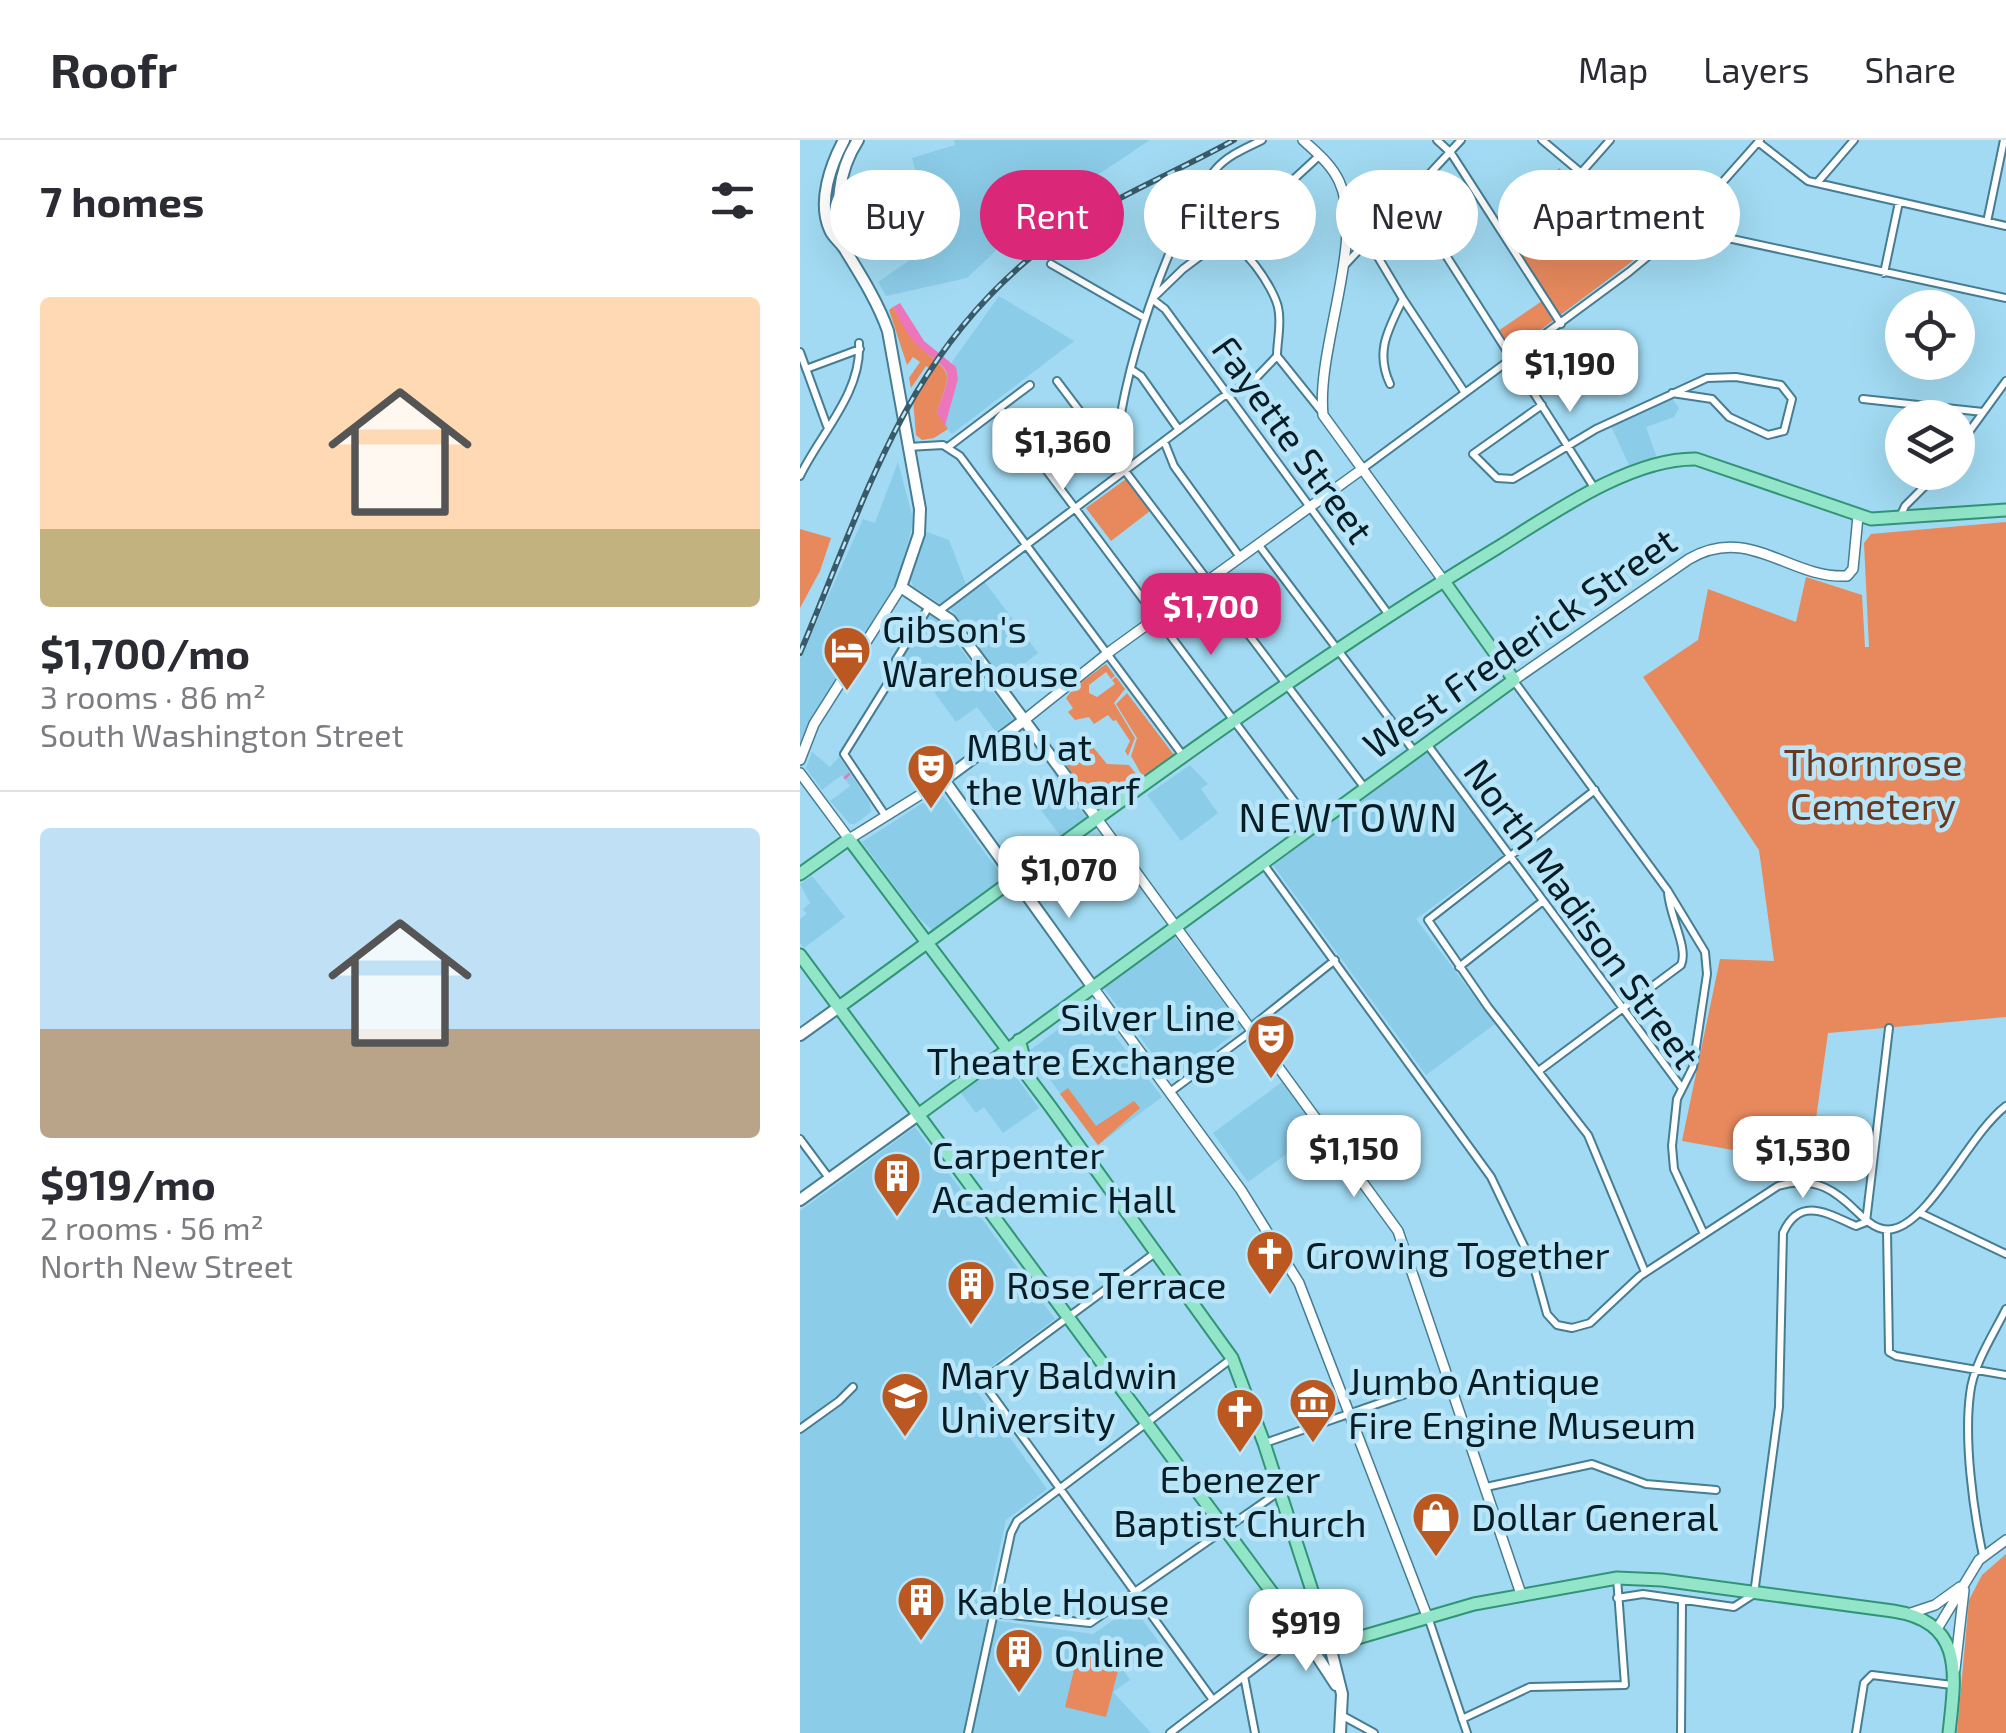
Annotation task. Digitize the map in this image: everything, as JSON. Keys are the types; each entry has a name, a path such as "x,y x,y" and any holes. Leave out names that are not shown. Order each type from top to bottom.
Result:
{"main road":[{"path":"830,170 844,140"},
{"path":"844,170 858,140"},
{"path":"830,171 826,203 830,232"},
{"path":"850,260 888,331 921,522 901,587 950,620 1098,820"},
{"path":"800,1034 1389,615 1596,490 1659,464 1696,459 1858,516 1900,518 2006,510"},
{"path":"1442,580 1514,680"},
{"name":"West Frederick Street","path":"918,1114 1514,680"},
{"path":"1023,721 944,780 1092,986"},
{"path":"800,874 849,839 1030,1079 1232,1358 1330,1646 1342,1694 1340,1733"},
{"path":"800,955 1302,1633 1342,1694"},
{"path":"1019,1040 1030,1079"},
{"path":"800,1200 918,1114"},
{"path":"1330,1646 1427,1616 1521,1594 1617,1578 1648,1578 1908,1614 1922,1618 1949,1646 1954,1679 1949,1733"},
{"path":"1302,1633 1321,1619"}],"street":[{"path":"1117,458 1132,370 1146,318 1184,220 1222,163 1262,140"},
{"path":"1303,140 1336,176 1344,198 1346,228 1327,349 1322,412"},
{"path":"1437,140 1450,153 1561,324"},
{"path":"1435,170 1461,140"},
{"path":"1542,140 1576,170"},
{"path":"1584,170 1610,140"},
{"path":"1816,183 1854,140"},
{"path":"1987,222 2004,140"},
{"path":"1734,170 1759,141 1802,179 2006,226"},
{"path":"1305,170 1320,156"},
{"path":"1884,272 1899,202"},
{"path":"1740,241 2006,298"},
{"path":"1152,299 1171,278 1196,260"},
{"path":"885,815 843,755 895,672 896,660 934,608 1262,374 1277,356 1280,326 1275,298 1249,260"},
{"path":"1341,269 1350,260"},
{"path":"1379,260 1466,393"},
{"path":"1450,260 1596,490"},
{"path":"1023,721 1107,653 1561,324 1643,260"},
{"path":"1051,264 1146,318"},
{"name":"Fayette Street","path":"1152,299 1164,308 1389,615"},
{"path":"1390,384 1383,366 1383,345 1402,300"},
{"path":"800,476 851,387 859,346 806,368"},
{"path":"800,352 827,428"},
{"path":"1277,356 1322,412 1442,580"},
{"path":"1132,370 1141,376 1179,430"},
{"path":"1542,405 1474,454 1497,478 1506,480 1618,417 1672,393 1716,376 1782,385 1792,399 1788,426 1778,434 1768,435 1728,417 1712,398 1672,393"},
{"path":"1057,381 1364,787"},
{"path":"1975,423 2006,381"},
{"path":"948,446 1030,385"},
{"path":"1862,399 1983,412"},
{"path":"1000,408 1312,825"},
{"path":"1164,441 1174,466 1240,557"},
{"path":"908,448 948,446 961,457 1184,758"},
{"path":"1900,518 1905,506 1921,490"},
{"name":"West Frederick Street","path":"1514,680 1690,559 1712,548 1734,546 1819,572 1846,576 1853,569 1858,516"},
{"name":"North Madison Street","path":"1258,544 1414,751"},
{"path":"800,760 817,718 901,587"},
{"path":"1514,680 1668,891 1701,944 1707,961 1693,1067 1682,1088"},
{"name":"North Madison Street","path":"1426,742 1682,1088 1674,1114 1673,1164 1704,1234"},
{"path":"800,773 849,839 944,780"},
{"path":"1594,790 1428,920 1459,968 1594,1144 1644,1272"},
{"path":"1098,820 1395,1224 1521,1594"},
{"path":"1262,862 1491,1177 1534,1267 1547,1314 1554,1323 1566,1328 1590,1324 1644,1272 1769,1190 1796,1182 1830,1189 1851,1203 1866,1222 1887,1230 1904,1225 1920,1213 1986,1123 2006,1106"},
{"path":"1540,1070 1684,959 1668,906 1668,891"},
{"path":"1459,968 1543,902"},
{"path":"1170,1092 1335,960"},
{"path":"1092,986 1248,1200 1299,1283 1427,1616 1467,1733"},
{"path":"1866,1222 1889,1028"},
{"path":"800,1139 829,1179"},
{"path":"1617,1598 1643,1594 1734,1607 1754,1594 1779,1406 1783,1233 1792,1217 1804,1211 1820,1211 1856,1226 1866,1222"},
{"path":"1920,1213 2006,1254"},
{"path":"1887,1230 1888,1350 1896,1356 2006,1375"},
{"path":"1155,1253 982,1381 1214,1700"},
{"path":"1983,1556 1972,1486 1970,1393 2006,1309"},
{"path":"968,1733 1014,1525 1020,1516 1232,1358"},
{"path":"1264,1443 1449,1379"},
{"path":"800,1430 853,1387"},
{"path":"1486,1487 1592,1464 1654,1486 1716,1490"},
{"path":"993,1614 1090,1623 1280,1491"},
{"path":"1937,1630 1983,1556 2006,1540"},
{"path":"1462,1718 1530,1687 1625,1685 1617,1578"},
{"path":"1908,1614 1936,1605 1966,1582"},
{"path":"1856,1733 1864,1683 1872,1675 1954,1679 1966,1582"},
{"path":"1681,1733 1682,1602"},
{"path":"1170,1733 1302,1633"},
{"path":"1244,1676 1255,1733"},
{"path":"1343,1716 1374,1733"}],"shaded area":[{"path":"954,140 1150,140 1105,170 980,170 980,260 986,260 967,278 886,296 878,282 910,260 960,260 960,170 915,170 912,158 955,145"},
{"path":"999,296 1074,341 952,434 945,426 958,379 952,362"},
{"path":"900,303 924,341 956,367 958,379 945,426 937,412 947,373 908,333 893,307"},
{"path":"1672,398 1679,408 1674,417 1646,427 1657,458 1630,467 1611,426"},
{"path":"898,462 912,527 896,585 808,726 800,746 800,659 863,519 875,523"},
{"path":"927,532 949,540 967,587 942,605 913,586 911,580"},
{"path":"984,581 1038,653 1003,680 949,607"},
{"path":"929,614 940,621 1013,719 996,732 977,707 956,722 917,669 901,659"},
{"path":"1427,751 1503,855 1416,919 1495,1024 1426,1075 1273,865"},
{"path":"812,752 830,767 839,757 870,803 871,812 850,824 830,801 850,786 842,775 822,790 806,768"},
{"path":"1190,765 1208,784 1201,789 1218,813 1181,841 1147,795"},
{"path":"1055,774 1087,819 1062,838 1029,794"},
{"path":"940,792 1004,879 932,930 917,916 862,842"},
{"path":"812,876 845,917 804,948 800,943 800,919 807,914 803,909 810,903 800,884"},
{"path":"1174,936 1242,1028 1172,1080 1138,1034 1153,1022 1141,1008 1127,1019 1104,988"},
{"path":"1091,1005 1162,1097 1098,1145 1029,1051"},
{"path":"1004,1061 1039,1108 1003,1133 984,1107 976,1113 961,1093"},
{"path":"1282,1082 1318,1131 1248,1182 1213,1133"},
{"name":"Mary Baldwin University","path":"915,1127 1055,1319 970,1382 1047,1489 1006,1520 984,1619 1093,1634 1133,1607 1161,1645 1124,1671 1130,1680 1113,1692 1151,1733 800,1733 800,1211"}],"green space":[{"path":"1524,260 1634,260 1511,352 1498,331 1548,297"},
{"path":"893,307 912,338 946,374 937,412 948,429 934,438 922,440 916,435 913,400 932,370 926,366 911,388 909,378 920,362 913,357 907,365 889,310"},
{"path":"1126,479 1150,511 1111,541 1086,508"},
{"name":"Thornrose Cemetery","path":"2006,522 2006,1017 1828,1033 1814,1133 1785,1159 1682,1141 1720,959 1774,961 1759,850 1643,677 1698,640 1708,589 1796,622 1806,577 1862,595 1865,647 1869,647 1864,543 1871,534"},
{"path":"800,529 831,538 820,571 800,608"},
{"path":"1106,664 1115,676 1111,679 1106,672 1089,685 1089,693 1097,697 1115,684 1112,680 1116,677 1125,689 1114,703 1135,738 1128,756 1125,751 1130,741 1116,720 1108,715 1094,724 1089,717 1075,720 1068,712 1073,708 1066,698"},
{"path":"1127,693 1174,755 1143,777 1131,756 1137,738 1116,704"},
{"path":"1084,736 1107,764 1129,765 1140,779 1098,809 1059,755"},
{"path":"1068,1088 1096,1126 1134,1101 1140,1108 1098,1145 1060,1094"},
{"path":"2006,1554 2006,1733 1957,1733 1969,1600 1982,1575"},
{"path":"1080,1645 1122,1655 1106,1717 1065,1707"}],"waterway":[{"path":"845,778 849,774"}],"railway":[{"path":"800,653 897,426 962,327 1004,281 1075,224 1234,140"}],"place":[{"name":"Gibson's Warehouse","path":"847,692"},
{"name":"MBU at the Wharf","path":"931,810"},
{"name":"Silver Line Theatre Exchange","path":"1271,1080"},
{"name":"Carpenter Academic Hall","path":"897,1218"},
{"name":"Growing Together","path":"1270,1296"},
{"name":"Rose Terrace","path":"971,1326"},
{"name":"Mary Baldwin University","path":"905,1438"},
{"name":"Jumbo Antique Fire Engine Museum","path":"1313,1444"},
{"name":"Ebenezer Baptist Church","path":"1240,1454"},
{"name":"Dollar General","path":"1436,1558"},
{"name":"Kable House","path":"921,1642"},
{"name":"Online","path":"1019,1694"}],"district":[{"name":"NEWTOWN","path":"1349,816"}]}
